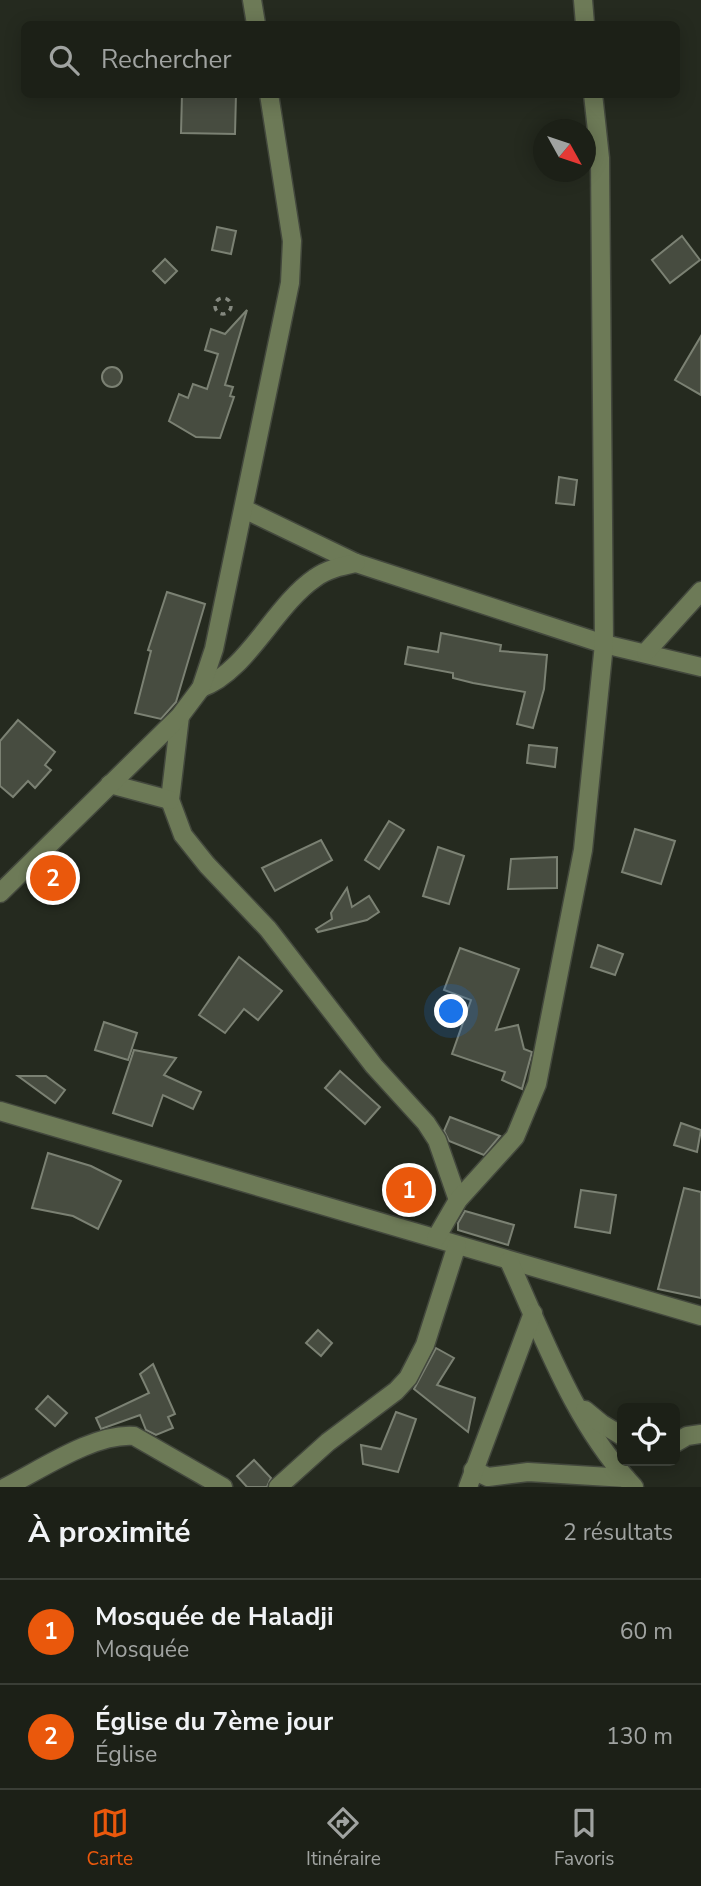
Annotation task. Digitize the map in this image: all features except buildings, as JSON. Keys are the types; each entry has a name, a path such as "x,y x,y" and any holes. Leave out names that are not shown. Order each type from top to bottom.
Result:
{"street":[{"path":"252,0 256,21"},
{"path":"583,0 585,21"},
{"path":"0,893 180,716 201,688 214,649 290,283 292,241 270,98"},
{"path":"436,1238 458,1200 515,1137 537,1084 583,850 604,644 600,158 593,98"},
{"path":"244,509 356,563 604,644 701,667"},
{"path":"201,688 223,675 284,606 315,578 356,563"},
{"path":"646,652 701,591"},
{"path":"180,716 170,800 183,835 206,866 268,929 374,1066 426,1123 437,1140 458,1200"},
{"path":"110,784 170,800"},
{"path":"0,1111 701,1316"},
{"path":"278,1487 328,1442 396,1391 408,1378 425,1345 457,1245"},
{"path":"509,1261 533,1313 540,1337 570,1396 607,1458 630,1482"},
{"path":"533,1313 470,1479 528,1472 630,1482"},
{"path":"570,1396 602,1424 617,1433"},
{"path":"680,1440 701,1434"},
{"path":"6,1487 98,1441 119,1435 134,1436 223,1487"}],"path":[{"path":"226,298 232,306 230,311 226,314 216,311 216,302 226,298"}],"place":[{"name":"Église du 7ème jour","path":"53,878"},
{"name":"Mosquée de Haladji","path":"409,1190"}]}
